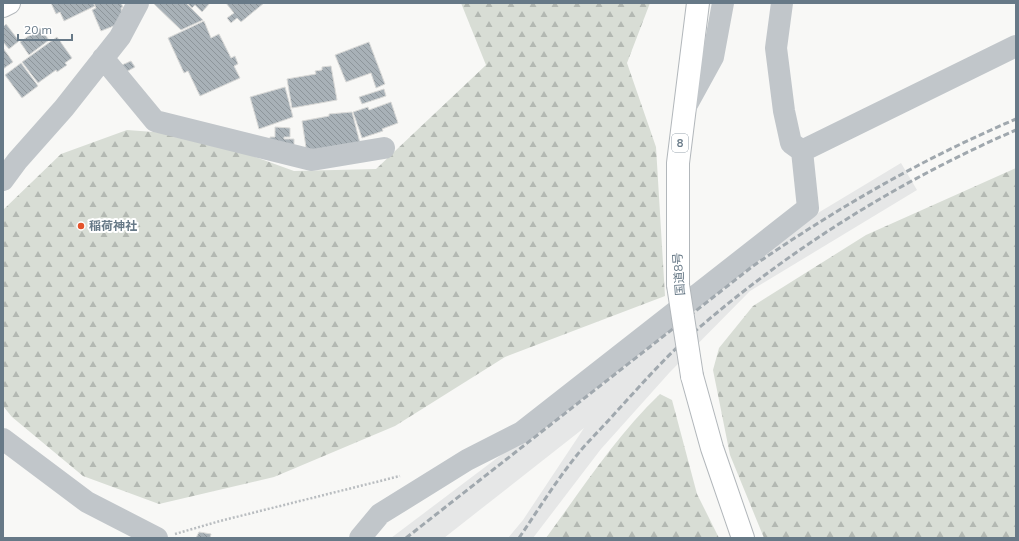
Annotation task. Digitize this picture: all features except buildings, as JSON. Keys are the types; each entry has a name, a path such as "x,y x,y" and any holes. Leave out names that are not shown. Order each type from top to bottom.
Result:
{"main road":[{"path":"3,6 9,3"},
{"name":"国道8号","path":"698,3 683,110 678,163 678,285 692,376 712,448 743,538"}],"street":[{"path":"3,180 17,161 64,108 120,37 138,3"},
{"path":"683,110 712,57 723,3"},
{"path":"360,538 380,514 467,460 522,432 808,208 802,151 791,143 784,111 776,48 782,3"},
{"path":"802,151 1016,46"},
{"path":"103,58 155,121 312,160 384,148"},
{"path":"3,439 87,502 163,537"}],"path":[{"path":"163,537 220,520 405,475"}],"shaded area":[{"path":"901,163 917,190 750,291 670,372 601,449 533,538 508,538 523,520 584,428 444,538 391,538 566,406 783,234"}],"green space":[{"path":"461,3 650,3 627,63 656,147 665,296 505,357 395,426 274,477 159,504 83,476 12,417 3,406 3,210 61,154 127,130 194,135 294,171 376,169 486,65"},
{"path":"1016,168 1016,538 764,538 730,455 713,370 719,348 753,306 866,235"},
{"path":"660,394 672,400 697,494 719,538 546,538 614,445"}],"railway":[{"path":"406,538 753,266 816,224 881,186 981,134 1016,119"},
{"path":"519,538 547,496 586,444 667,357 722,308 801,249 884,196 971,150 1016,130"}],"place":[{"name":"稲荷神社","path":"81,226"}]}
